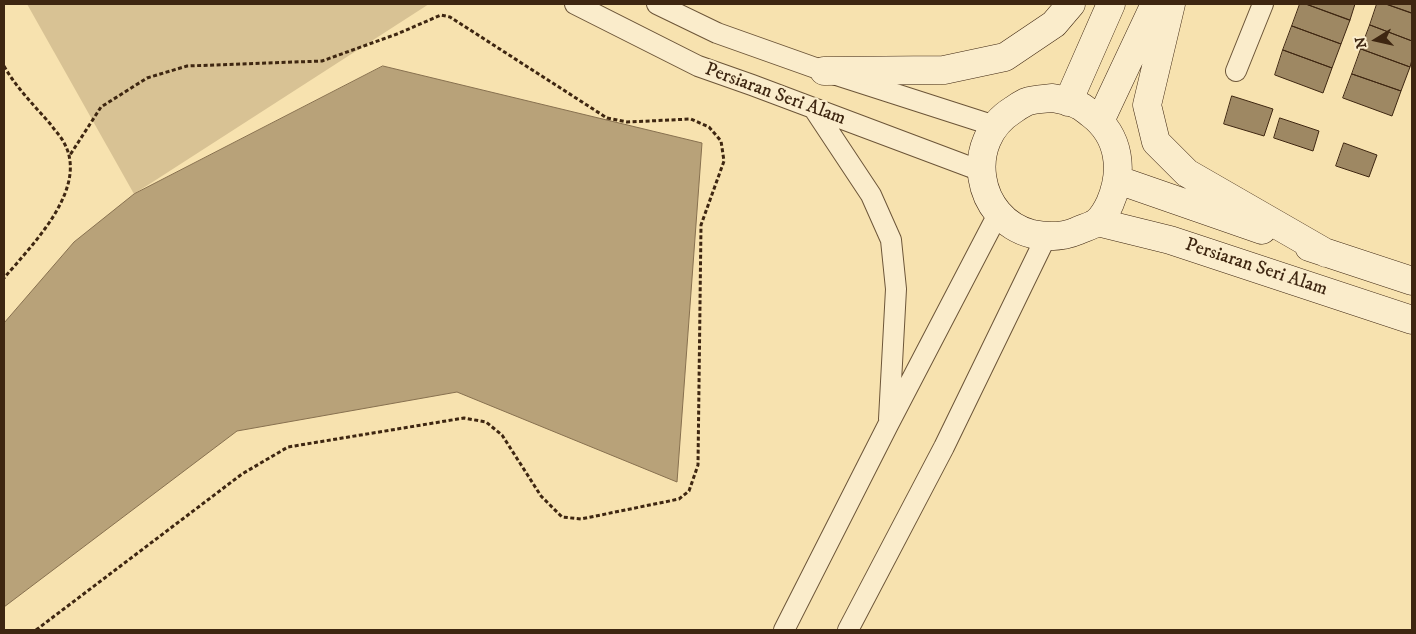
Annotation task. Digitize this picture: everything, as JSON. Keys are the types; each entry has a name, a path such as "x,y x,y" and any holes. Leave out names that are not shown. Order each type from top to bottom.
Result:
{"street":[{"name":"Persiaran Seri Alam","path":"575,4 698,66 752,84 981,171"},
{"name":"Persiaran Seri Alam","path":"658,4 717,33 824,71 995,126"},
{"path":"824,71 944,70 1005,58 1054,24 1071,4"},
{"path":"1068,102 1111,4"},
{"path":"1100,121 1156,4"},
{"path":"1171,4 1147,105 1156,142 1187,172 1326,253"},
{"path":"1236,71 1262,4"},
{"path":"1053,98 1068,102 1079,105 1100,121 1114,144 1118,166 1118,180 1110,205 1097,222 1073,233 1046,237 1020,230 998,214 984,191 981,171 983,153 987,138 1003,116 1026,102 1053,98"},
{"path":"814,109 871,195 892,240 896,288 888,426"},
{"name":"Persiaran Seri Alam","path":"1118,180 1412,281"},
{"path":"784,630 998,214"},
{"name":"Persiaran Seri Alam","path":"1097,222 1170,240 1412,320"},
{"path":"848,630 944,448 1046,237"}],"path":[{"path":"36,630 242,474 288,447 464,418 486,422 502,435 541,496 562,517 581,519 679,499 689,491 698,465 701,225 724,161 721,141 709,127 691,119 627,122 607,118 450,17 441,15 397,34 322,61 188,66 147,78 102,107 70,155"},
{"path":"4,66 25,96 63,140 70,155 71,169 68,186 61,205 50,222 4,278"}],"shaded area":[{"path":"27,4 429,4 134,194"},
{"path":"383,66 702,143 677,482 457,392 237,431 4,607 4,323 74,242 134,194"}],"building":[{"path":"1300,4 1306,4 1350,20 1341,44 1292,26"},
{"path":"1306,4 1355,4 1350,20"},
{"path":"1377,4 1386,4 1412,13 1412,41 1370,25"},
{"path":"1386,4 1412,4 1412,13"},
{"path":"1370,25 1412,41 1410,67 1361,49"},
{"path":"1292,26 1341,44 1332,68 1283,50"},
{"path":"1361,49 1410,67 1401,91 1352,74"},
{"path":"1283,50 1332,68 1323,93 1275,75"},
{"path":"1352,74 1401,91 1392,116 1343,98"},
{"path":"1232,96 1273,109 1264,136 1224,124"},
{"path":"1280,118 1319,131 1313,151 1274,138"},
{"path":"1344,143 1377,155 1369,177 1336,166"}]}
